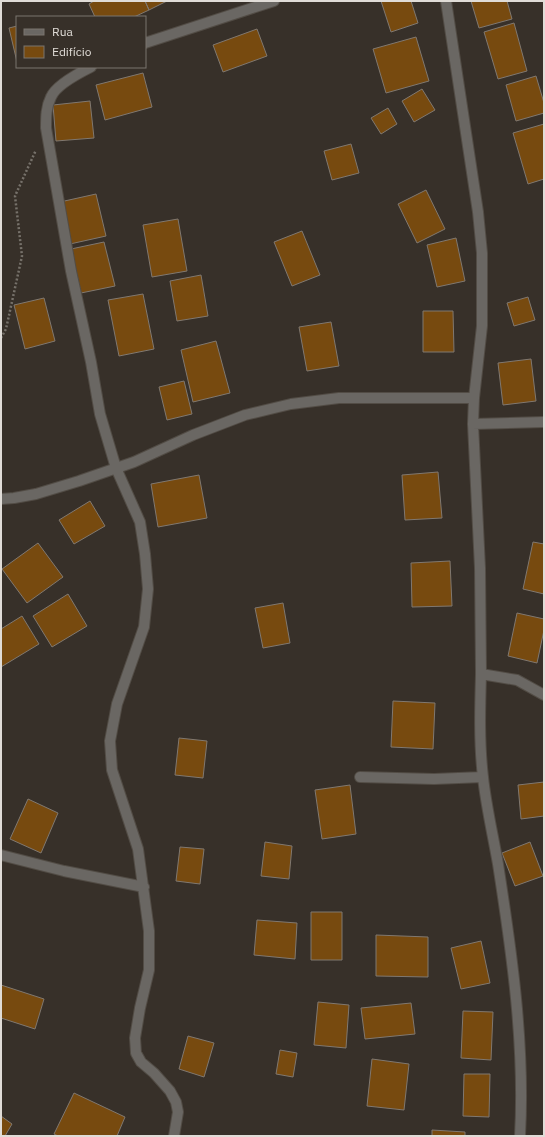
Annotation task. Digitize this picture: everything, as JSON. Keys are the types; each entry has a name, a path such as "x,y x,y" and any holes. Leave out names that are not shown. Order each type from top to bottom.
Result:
{"street":[{"path":"146,43 274,1"},
{"path":"446,1 478,212 482,253 482,326 474,398 473,424 480,568 480,722 483,777 498,865 513,970 520,1056 520,1136"},
{"path":"88,68 62,84 51,96 46,111 46,128 71,271 91,362 100,414 116,468 140,522 145,554 148,589 144,627 117,704 110,741 112,770 138,849 149,932 149,970 135,1038 136,1053 141,1062 154,1073 170,1091 176,1102 178,1112 174,1136"},
{"path":"1,499 36,494 79,481 134,462 219,424 245,415 291,404 339,398 474,398"},
{"path":"473,424 544,422"},
{"path":"481,674 517,680 544,695"},
{"path":"360,777 434,779 483,777"},
{"path":"1,855 64,871 144,887"}],"path":[{"path":"1,338 6,329 22,256 15,196 46,128"}],"building":[{"path":"94,1 145,1 149,10 136,16 95,16 89,4"},
{"path":"145,1 167,1 149,10"},
{"path":"381,1 411,1 418,23 391,32"},
{"path":"471,1 507,1 512,19 479,28"},
{"path":"514,23 527,71 498,79 484,32"},
{"path":"16,26 16,58 9,28"},
{"path":"257,29 267,56 223,72 213,45"},
{"path":"416,37 429,81 386,93 373,49"},
{"path":"143,73 152,107 105,120 96,85"},
{"path":"536,76 544,103 544,113 516,121 506,85"},
{"path":"422,89 435,110 414,122 402,101"},
{"path":"90,101 94,138 56,141 53,105"},
{"path":"388,108 397,124 381,134 371,118"},
{"path":"544,124 544,179 528,184 513,133"},
{"path":"351,144 359,173 332,180 324,151"},
{"path":"426,190 445,229 417,243 398,204"},
{"path":"96,194 106,236 70,244 60,202"},
{"path":"178,219 187,271 152,277 143,225"},
{"path":"302,231 320,275 292,286 274,242"},
{"path":"456,238 465,281 437,287 427,245"},
{"path":"104,242 115,286 81,293 71,249"},
{"path":"201,275 208,316 177,321 170,281"},
{"path":"143,294 154,349 119,356 108,300"},
{"path":"528,297 535,320 514,326 507,303"},
{"path":"44,298 55,341 25,349 14,305"},
{"path":"423,311 453,311 454,352 423,352"},
{"path":"331,322 339,366 307,371 299,327"},
{"path":"216,341 230,393 193,402 181,350"},
{"path":"531,359 536,401 503,405 498,363"},
{"path":"184,381 192,414 167,420 159,387"},
{"path":"438,472 442,518 405,520 402,475"},
{"path":"199,475 207,518 158,527 151,484"},
{"path":"90,501 105,526 74,544 59,520"},
{"path":"533,542 544,544 544,594 523,589"},
{"path":"38,543 63,577 27,603 2,569"},
{"path":"450,561 452,606 412,607 411,563"},
{"path":"68,594 87,626 52,647 33,616"},
{"path":"283,603 290,643 263,648 255,608"},
{"path":"517,613 544,619 544,630 537,663 508,656"},
{"path":"22,616 39,644 1,667 1,629"},
{"path":"393,701 435,703 433,749 391,747"},
{"path":"179,738 207,741 203,778 175,775"},
{"path":"544,782 544,816 521,819 518,785"},
{"path":"350,785 356,834 322,839 315,790"},
{"path":"28,799 58,813 41,853 10,839"},
{"path":"265,842 292,846 289,879 261,876"},
{"path":"530,842 543,876 515,886 502,853"},
{"path":"180,847 204,849 200,884 176,881"},
{"path":"311,912 342,912 342,960 311,960"},
{"path":"257,920 297,923 295,959 254,955"},
{"path":"376,935 428,937 428,977 376,976"},
{"path":"481,941 490,983 461,989 451,948"},
{"path":"1,985 44,999 35,1029 1,1018"},
{"path":"318,1002 349,1005 346,1048 314,1045"},
{"path":"411,1003 415,1034 365,1039 361,1008"},
{"path":"463,1011 493,1012 491,1060 461,1058"},
{"path":"188,1036 214,1043 204,1077 179,1069"},
{"path":"280,1050 297,1053 293,1077 276,1074"},
{"path":"372,1059 409,1064 404,1110 367,1106"},
{"path":"464,1074 490,1074 489,1117 463,1116"},
{"path":"74,1093 125,1117 117,1136 58,1136 54,1134"},
{"path":"1,1116 12,1124 5,1136 1,1136"},
{"path":"432,1130 465,1132 465,1136 432,1136"}]}
